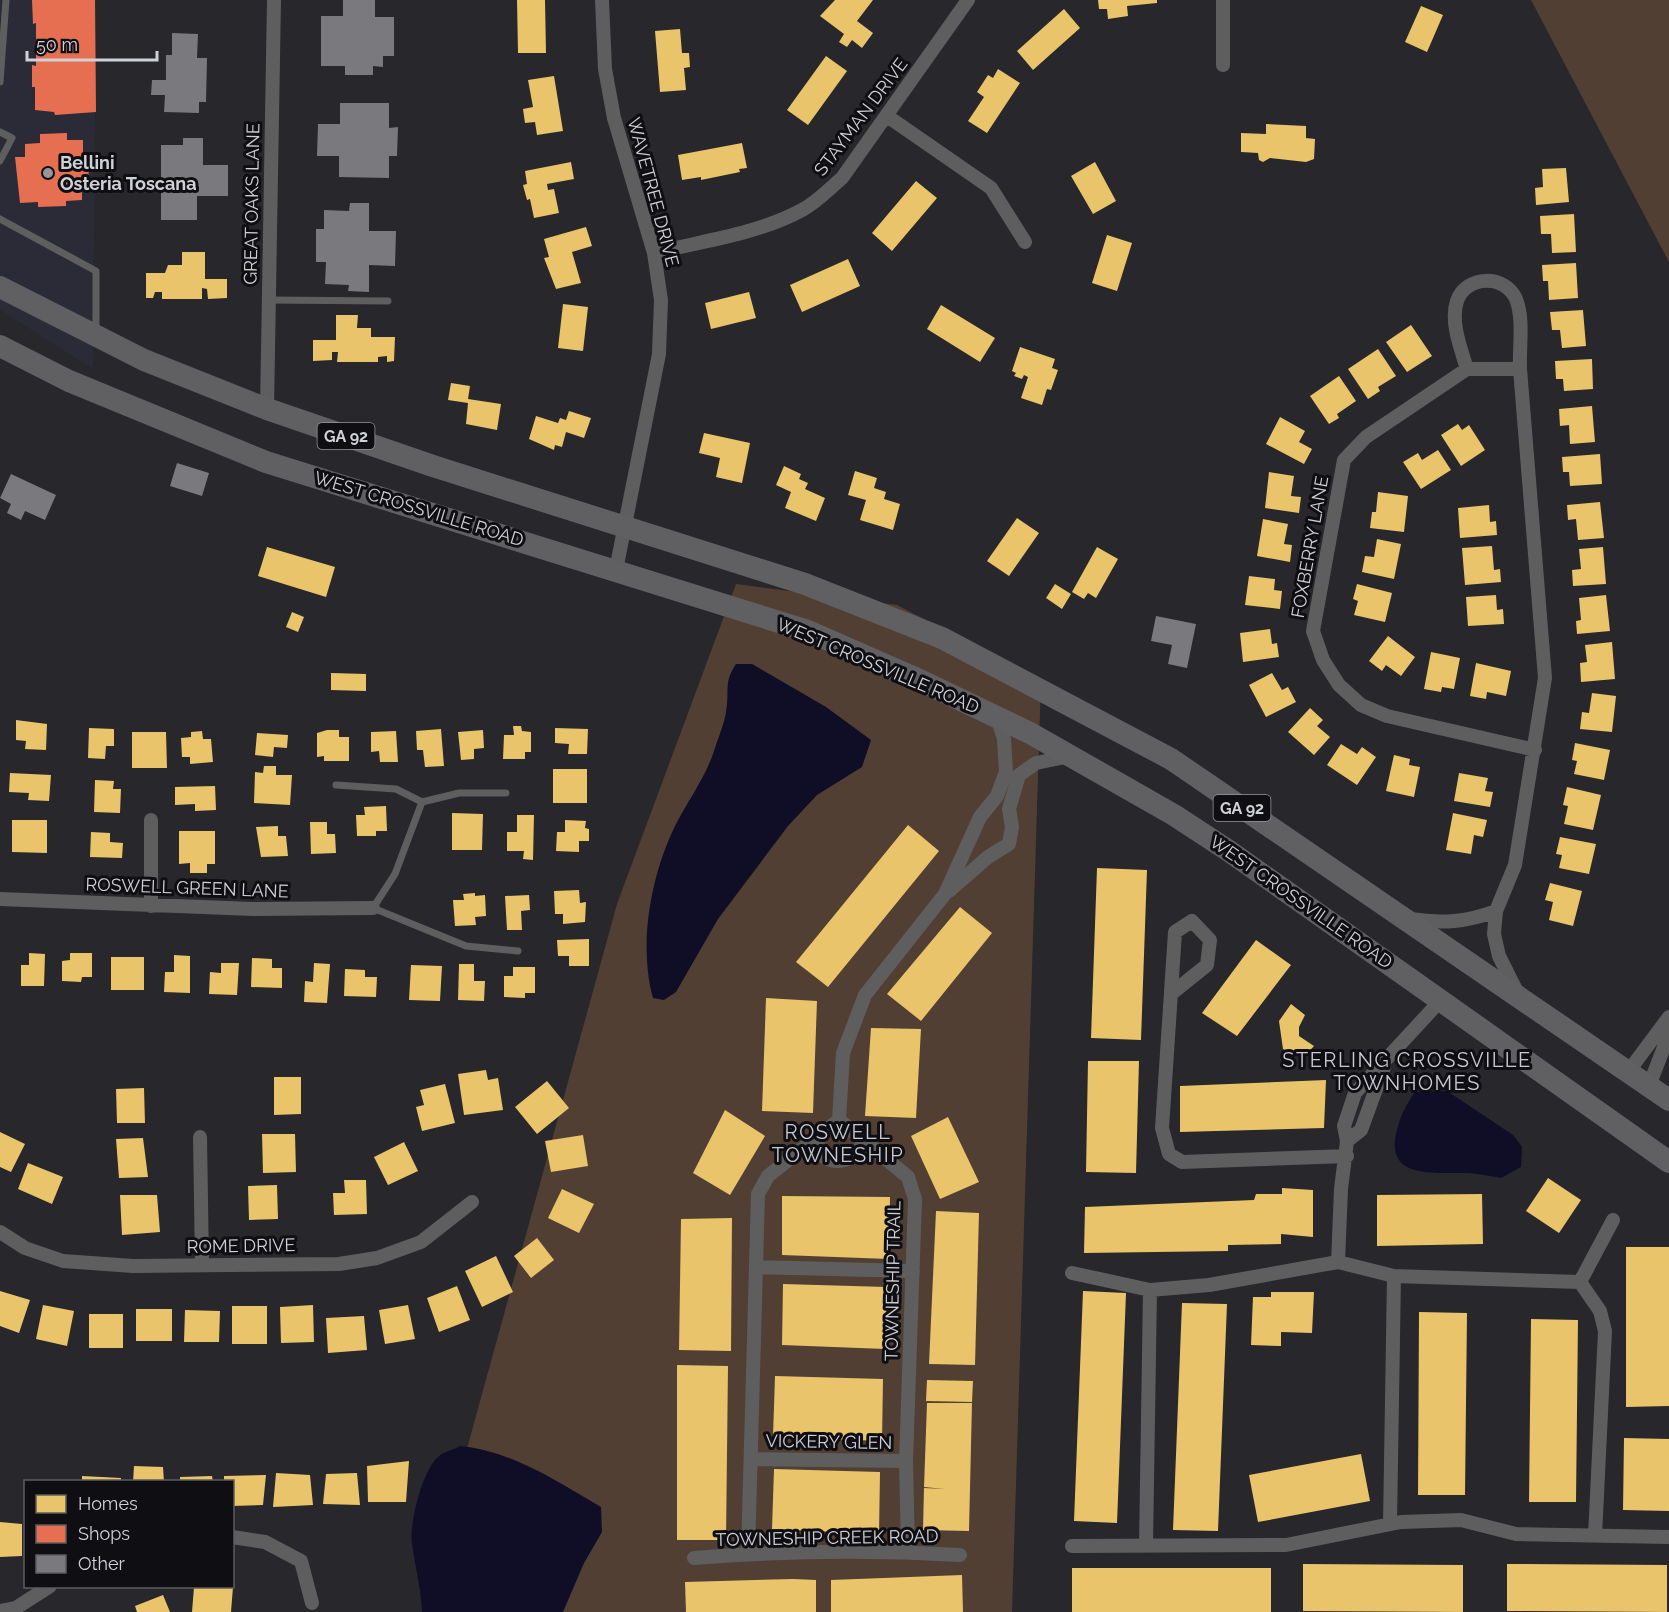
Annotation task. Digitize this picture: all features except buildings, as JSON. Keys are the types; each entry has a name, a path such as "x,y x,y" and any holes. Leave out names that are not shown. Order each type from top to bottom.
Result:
{"main road":[{"name":"GA 92","path":"0,287 144,360 267,409 433,466 805,584 942,638 1171,759 1669,1100"},
{"name":"WEST CROSSVILLE ROAD","path":"0,346 69,381 266,462 808,631 997,717 1174,815 1229,851 1669,1162"}],"street":[{"name":"GREAT OAKS LANE","path":"267,409 274,0"},
{"name":"WAVETREE DRIVE","path":"602,0 605,69 614,118 654,253 661,300 659,354 616,570"},
{"name":"STAYMAN DRIVE","path":"654,253 766,225 802,210 842,178 968,0"},
{"path":"1223,0 1223,65"},
{"path":"887,116 991,188 1025,242"},
{"path":"1520,369 1467,369 1456,325 1456,303 1464,289 1475,283 1496,281 1510,289 1516,300 1520,320 1520,369 1545,678 1515,865 1496,911 1494,933 1499,956 1520,998"},
{"name":"FOXBERRY LANE","path":"1467,369 1366,437 1344,460 1313,632 1328,669 1339,685 1361,705 1387,716 1535,750"},
{"path":"748,1554 758,1267 758,1194 768,1176 839,1120 843,1053 865,995 945,894 988,857 1009,844 1012,827 1009,809 1013,774 997,717"},
{"path":"945,894 980,817 1013,774 1036,763 1071,756"},
{"path":"151,820 151,906"},
{"name":"ROSWELL GREEN LANE","path":"0,899 151,906 373,908"},
{"path":"1406,919 1439,924 1473,919 1496,911"},
{"path":"1171,994 1207,965 1210,940 1192,921 1175,932 1162,1128 1169,1154 1182,1162 1347,1156"},
{"path":"1338,1262 1341,1189 1347,1156 1344,1126 1355,1093 1441,1000"},
{"path":"1628,1072 1669,1017"},
{"path":"1648,1086 1669,1034"},
{"name":"TOWNESHIP TRAIL","path":"839,1120 908,1177 915,1199 906,1461 908,1552"},
{"path":"820,1136 816,1146 819,1154 832,1161 845,1161 861,1149 862,1140 858,1134"},
{"path":"200,1137 202,1264"},
{"name":"ROME DRIVE","path":"0,1232 25,1248 63,1261 133,1266 339,1263 377,1258 421,1242 472,1202"},
{"path":"1580,1282 1614,1220"},
{"path":"1072,1273 1150,1290 1209,1285 1338,1262 1394,1276 1580,1282"},
{"path":"758,1267 913,1271"},
{"path":"1390,1524 1394,1276"},
{"path":"1580,1282 1600,1311 1605,1332 1595,1536"},
{"path":"1146,1546 1150,1290"},
{"name":"VICKERY GLEN","path":"751,1459 906,1461"},
{"path":"1072,1546 1286,1545 1401,1521 1461,1521 1516,1534 1669,1538"},
{"path":"234,1537 265,1542 301,1561 312,1603"},
{"name":"TOWNESHIP CREEK ROAD","path":"694,1558 748,1554 908,1552 960,1555"},
{"path":"0,1611 16,1608 48,1588"}],"lane":[{"path":"0,82 6,0"},
{"path":"0,132 12,138 0,161"},
{"path":"0,219 96,271 96,336"},
{"path":"269,300 388,301"},
{"path":"336,785 396,789 422,802 459,793 506,793"},
{"path":"422,802 395,874 373,908 466,946 518,951"}],"shaded area":[{"path":"0,0 96,0 93,369 0,310"},
{"path":"1531,0 1669,0 1669,262"},
{"path":"736,584 897,605 1041,680 1012,1612 422,1612 617,904"}],"water":[{"path":"736,664 752,664 826,707 871,740 862,767 817,795 788,826 718,919 676,992 664,1000 653,998 647,955 647,932 654,887 667,844 711,760 725,717 728,682"},
{"path":"1447,1091 1513,1135 1522,1147 1521,1167 1501,1178 1469,1173 1417,1171 1407,1167 1399,1160 1395,1149 1396,1134 1403,1112 1415,1092"},
{"path":"460,1446 498,1454 516,1461 601,1507 602,1532 584,1563 563,1612 422,1612 412,1543 415,1510 433,1462 441,1455"}],"place":[{"name":"Bellini Osteria Toscana","path":"48,173"}],"district":[{"name":"STERLING CROSSVILLE TOWNHOMES","path":"1407,1072"},
{"name":"ROSWELL TOWNESHIP","path":"838,1144"}]}
